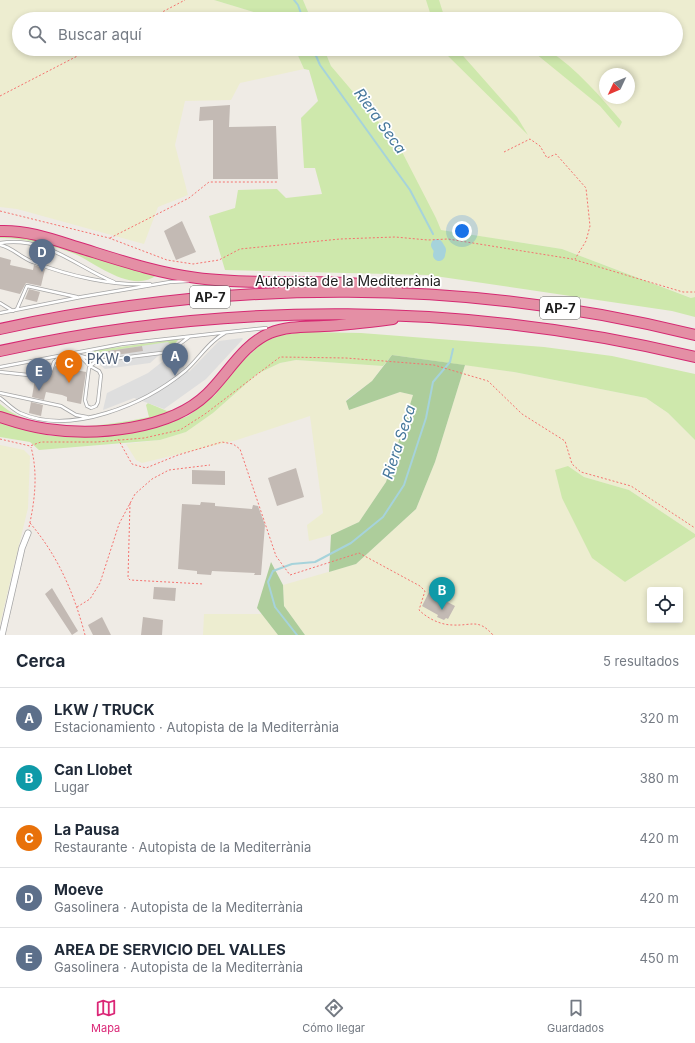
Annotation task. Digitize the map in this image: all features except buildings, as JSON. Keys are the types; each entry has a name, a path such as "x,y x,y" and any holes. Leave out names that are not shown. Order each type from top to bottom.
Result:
{"highway":[{"path":"0,231 40,236 139,266 196,278 219,281 373,284 423,294"},
{"name":"Autopista de la Mediterrània","path":"0,329 104,309 202,298 318,292 423,294 514,302 597,314 695,335"},
{"name":"AP-7","path":"0,351 122,328 219,318 320,313 418,316 534,326 616,340 695,357"},
{"path":"0,417 46,429 81,432 127,427 158,421 183,412 197,403 214,387 247,348 269,334 294,328 366,323 418,316"},
{"path":"266,328 303,323 366,323"}],"street":[{"path":"2,635 22,548 28,533"}],"lane":[{"path":"0,244 33,262 103,282 120,284 159,284"},
{"path":"0,244 32,244 57,252 120,284"},
{"path":"0,314 13,310 159,284 219,281"},
{"path":"13,310 19,307 24,290 28,286 81,298"},
{"path":"0,303 13,310"},
{"path":"0,367 122,344 266,328"},
{"path":"0,398 13,410 27,416 70,420 92,417 121,408 160,388 183,372 218,337 227,332"},
{"path":"71,353 97,361 169,352 193,335"},
{"path":"0,372 47,377 54,362 65,354"},
{"path":"80,356 90,366 99,371 102,378 97,404 91,408 87,406 85,400 90,366 97,361"},
{"path":"0,393 61,406 76,415 92,417"}],"path":[{"path":"162,12 185,0"},
{"path":"0,96 77,56"},
{"path":"504,152 530,139 540,146 547,158 556,154 586,188 590,226 586,241 575,260"},
{"path":"109,238 189,198 209,182 278,182"},
{"path":"0,211 109,238 167,260 194,264 218,260 240,249 340,239 394,237 428,240 448,239 575,260 684,292 695,292"},
{"path":"346,358 434,365 488,380 522,414 565,441 572,464 581,472 631,486 695,528"},
{"path":"118,439 132,464 146,468 178,455 222,442 233,444 240,449 276,556 290,575 359,553 420,586 425,591 419,610 427,618 452,625 472,623 485,626 493,635"},
{"path":"28,533 34,498 36,468 30,446"},
{"path":"77,608 90,599 100,583 119,524 135,494 152,479 169,470 210,465"},
{"path":"130,502 128,578 130,580 204,584"},
{"path":"30,523 39,533 67,579 85,635"}],"green space":[{"path":"0,0 214,0 253,12 12,12 12,56 298,56 304,69 240,83 231,100 185,101 175,145 188,195 158,207 144,244 17,209 0,207"},
{"path":"214,0 303,0 308,12 253,12"},
{"path":"303,0 695,0 695,297 692,298 562,249 440,230 436,218 331,66 327,56 683,56 683,12 308,12"},
{"path":"426,0 439,0 443,12 430,12"},
{"path":"298,56 327,56 331,66 399,146 441,230 562,249 691,298 695,297 695,317 672,311 428,275 225,270 209,216 235,208 238,190 277,189 286,198 322,194 315,168 304,168 301,118 318,101 309,70 304,69"},
{"path":"448,56 463,56 517,117 528,135"},
{"path":"539,56 557,56 578,74 599,95 599,104 606,104 622,122 619,128 600,106"},
{"path":"0,234 20,235 157,275 147,280 137,281 126,279 104,270 75,254 48,245 9,238 0,238"},
{"path":"307,332 361,333 544,347 612,356 695,374 695,440 668,413 646,398 514,372 392,355 383,366 296,360 280,363 257,374 213,413 186,432 160,440 39,450 30,442 0,437 0,423 51,436 119,434 160,426 188,416 215,395 240,364 262,343 280,335"},
{"path":"179,339 172,347 168,347 170,344 101,352 98,356 93,356 89,353 90,351"},
{"path":"392,355 465,365 435,462 416,509 356,564 329,572 331,535 359,522 386,482 413,395 400,392 349,410 346,401 372,381"},
{"path":"296,360 383,366 372,381 346,400 349,410 400,392 413,395 386,482 359,522 331,535 309,541 307,525 323,513 310,416 237,440 142,463 136,460 126,444 160,440 186,432 213,413 257,374 280,363"},
{"path":"465,365 514,372 646,398 668,413 695,440 695,534 629,490 584,477 568,466 625,582 695,537 695,635 305,635 284,606 283,585 356,564 416,509 435,462"},
{"path":"148,403 167,411 173,410 173,413 114,425 69,428 40,425 0,413 0,404 16,415 34,422 72,427 92,426 149,417 146,405"},
{"path":"0,445 24,450 30,456 28,508 0,624"},
{"path":"568,466 584,477 629,490 695,534 695,537 625,582 592,558 562,498 555,470"},
{"path":"271,562 283,585 284,606 305,635 278,635 257,608"},
{"path":"204,614 262,614 278,635 203,635"}],"shaded area":[{"path":"243,339 206,379 164,409 134,398 103,410 107,393 148,373 185,344 184,367 189,372 219,341"},
{"name":"PKW","path":"168,342 170,344 166,349 150,363 105,369 99,364 98,356 101,352"}],"waterway":[{"name":"Riera Seca","path":"294,0 300,12"},
{"name":"Riera Seca","path":"316,56 320,65 410,190 433,234"},
{"name":"Riera Seca","path":"437,245 440,250 439,255"},
{"name":"Riera Seca","path":"297,635 275,607 268,582 273,571 292,564 315,562 351,543 383,517 404,485 426,418 433,382 450,362 453,349"}],"place":[{"name":"Moeve","path":"42,272"},
{"name":"PKW","path":"127,359"},
{"name":"LKW / TRUCK","path":"175,376"},
{"name":"La Pausa","path":"69,383"},
{"name":"AREA DE SERVICIO DEL VALLES","path":"39,391"},
{"name":"Can Llobet","path":"442,610"}]}
